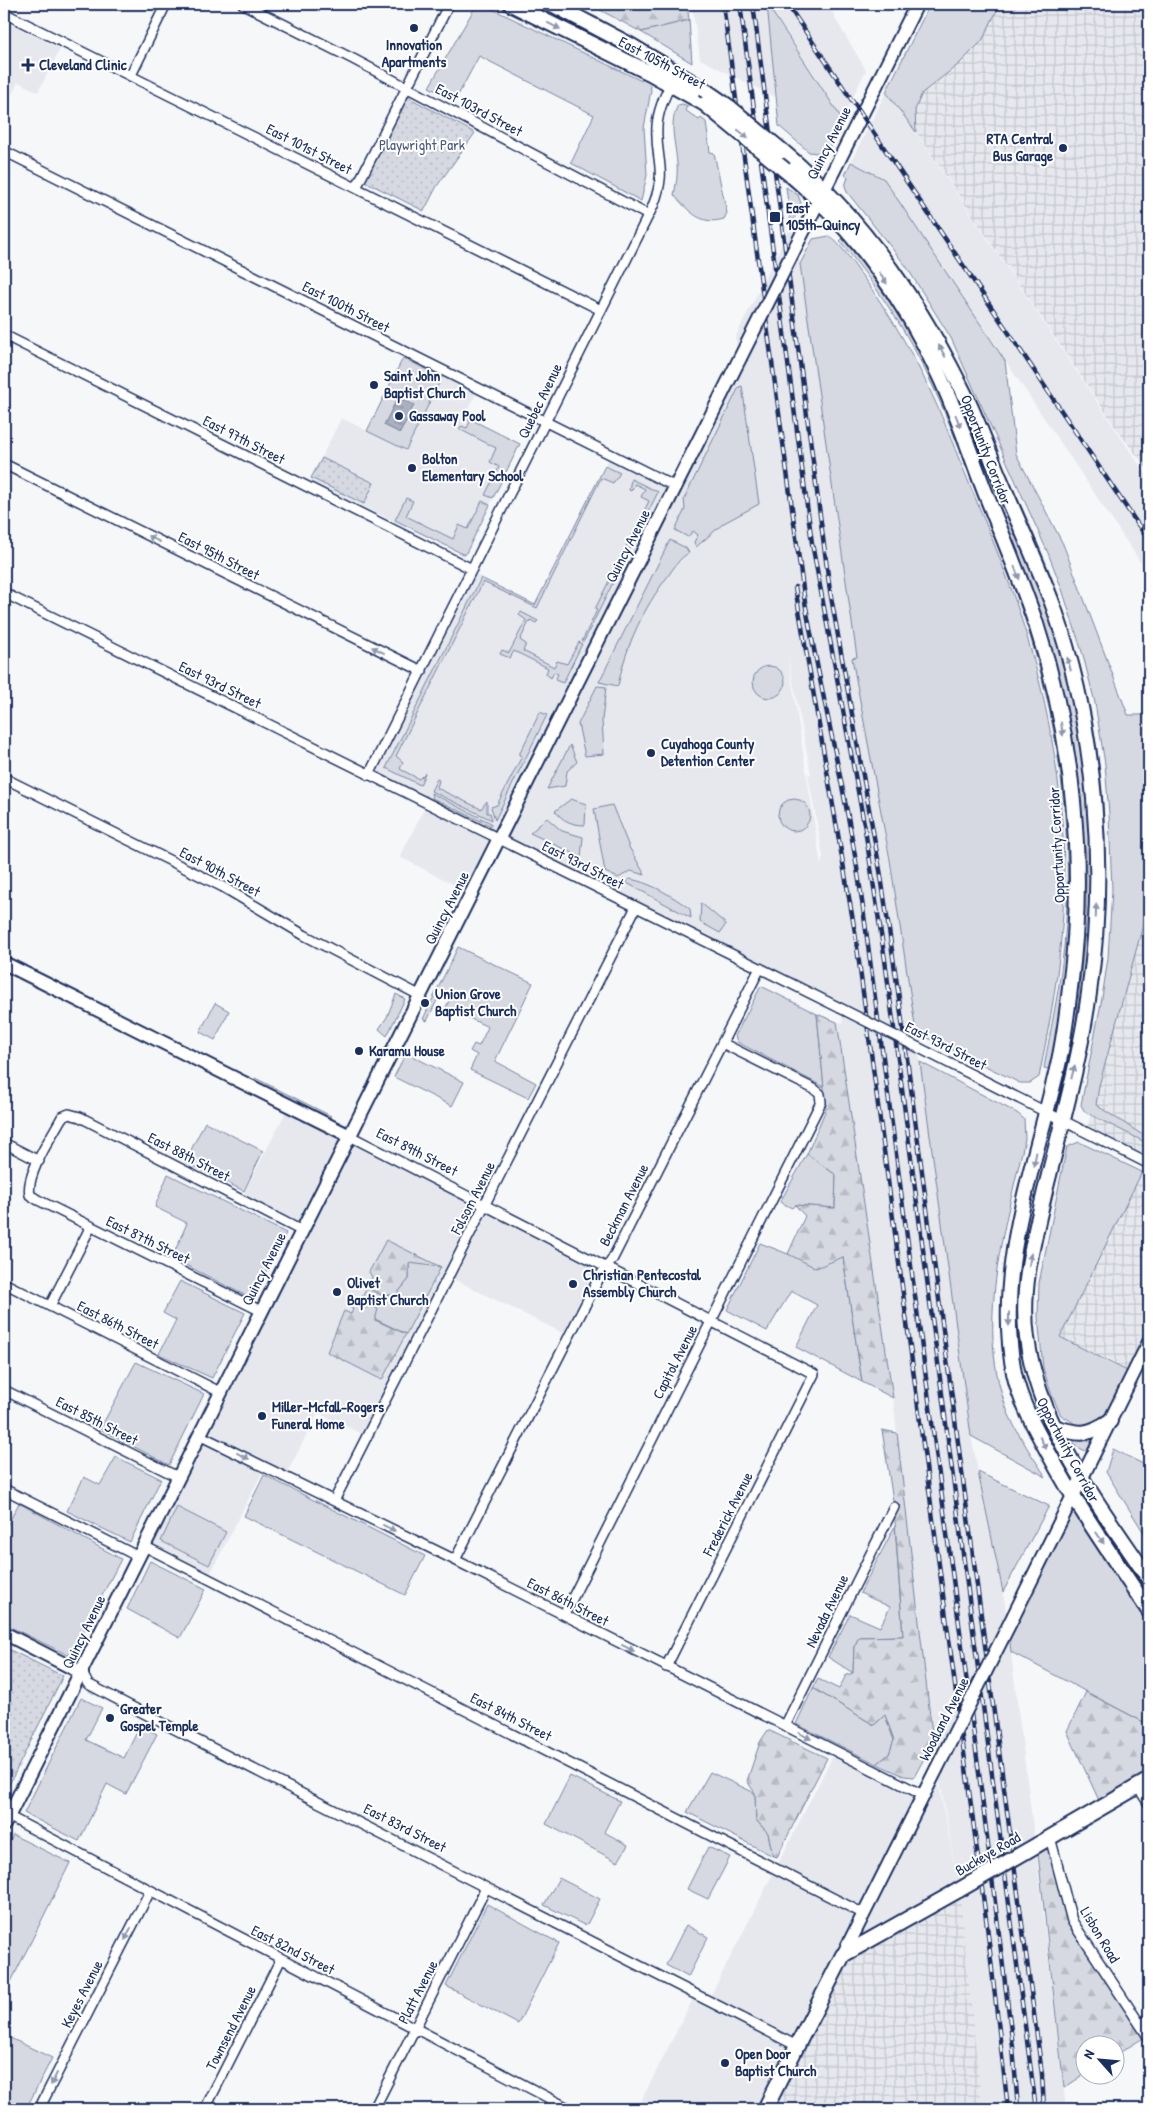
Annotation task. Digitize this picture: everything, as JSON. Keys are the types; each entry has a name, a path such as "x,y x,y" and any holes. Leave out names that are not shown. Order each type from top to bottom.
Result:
{"main road":[{"name":"East 105th Street","path":"511,4 629,62 705,104 785,170"},
{"name":"East 105th Street","path":"555,4 630,45 703,89 729,107 782,151"},
{"name":"Opportunity Corridor","path":"782,151 888,265 911,299 962,388 1055,611 1070,667 1091,774 1097,883 1094,948 1088,999 1031,1252 1026,1290 1025,1320 1031,1364 1040,1395 1054,1427 1082,1477 1149,1579"},
{"name":"Opportunity Corridor","path":"785,170 822,194 869,258 903,309 927,350 954,409 1016,569 1036,623 1049,671 1069,774 1077,853 1078,899 1074,950 1058,1069 1045,1111 1014,1246 1010,1286 1009,1337 1015,1375 1022,1399 1037,1433 1072,1498 1149,1611"},
{"path":"1054,1427 1075,1434 1086,1433 1110,1421"},
{"name":"Buckeye Road","path":"843,1956 1144,1784"},
{"name":"Woodland Avenue","path":"765,2109 843,1956"}],"street":[{"path":"130,75 166,4"},
{"name":"East 103rd Street","path":"243,4 648,215"},
{"path":"356,188 449,4"},
{"name":"Quincy Avenue","path":"5,1818 82,1673 220,1392 421,996 917,4"},
{"name":"East 101st Street","path":"4,13 601,310"},
{"name":"Quebec Avenue","path":"369,775 422,672 648,215 661,181 657,124 662,102 670,85"},
{"name":"East 100th Street","path":"4,151 676,486"},
{"name":"East 97th Street","path":"4,335 472,569"},
{"name":"East 95th Street","path":"4,464 422,672"},
{"name":"East 93rd Street","path":"4,593 369,775 500,838 1149,1164"},
{"name":"East 90th Street","path":"4,778 223,887 304,935 421,996"},
{"name":"Folsom Avenue","path":"334,1501 636,907"},
{"name":"East 89th Street","path":"4,963 350,1136 814,1374"},
{"name":"Beckman Avenue","path":"455,1560 600,1276 613,1259 760,968"},
{"name":"Capitol Avenue","path":"564,1615 821,1102 820,1094 814,1089 722,1043"},
{"name":"East 88th Street","path":"39,1161 62,1117 69,1114 80,1117 302,1231"},
{"path":"4,1143 39,1161"},
{"name":"East 87th Street","path":"39,1161 28,1188 30,1195 261,1311"},
{"path":"50,1306 91,1226"},
{"name":"East 86th Street","path":"4,1283 220,1392"},
{"name":"Woodland Avenue","path":"843,1956 1149,1342"},
{"name":"Frederick Avenue","path":"666,1667 814,1374"},
{"name":"East 85th Street","path":"4,1390 178,1477"},
{"name":"East 86th Street","path":"200,1435 455,1560 923,1795"},
{"name":"East 84th Street","path":"4,1489 142,1551 864,1914"},
{"name":"Nevada Avenue","path":"785,1726 894,1507"},
{"name":"East 83rd Street","path":"4,1633 82,1673 88,1684 797,2046"},
{"path":"1144,1784 1149,1804"},
{"name":"East 82nd Street","path":"5,1818 570,2109"},
{"name":"Lisbon Road","path":"1050,1837 1072,1921 1149,2038"},
{"name":"Platt Avenue","path":"374,2109 486,1888"},
{"name":"Keyes Avenue","path":"39,2109 150,1891"},
{"name":"Townsend Avenue","path":"205,2109 281,1959"},
{"path":"1141,2024 1149,2019"}],"shaded area":[{"path":"692,4 768,4 775,97 700,59"},
{"path":"768,4 829,4 836,20 866,70 842,119"},
{"path":"1000,4 1149,4 1149,472 1118,431 916,132 915,110 922,93 959,64 982,41"},
{"name":"Cleveland Clinic","path":"4,20 60,49 38,92 18,82 4,111"},
{"path":"886,92 902,112 1149,479 1149,575 884,179 851,162"},
{"path":"791,226 800,264 844,553 857,658 853,658 904,945 971,1436 1004,1598 1066,2109 982,2109 982,2104 765,2109 637,2109 695,1995 708,2001 835,1752 923,1795 936,1770 956,1873 933,1742 893,1398 837,1022 843,1023 840,998 840,1008 500,839 472,894 400,857 427,803 369,775 471,572 535,605 611,454 675,486 741,359 735,338","holes":["787,651 811,774 808,775 823,856 821,865"]},
{"name":"Bolton Elementary School","path":"442,377 476,394 465,416 520,444 465,555 310,481 341,418 406,450"},
{"path":"1149,903 1149,1342 1133,1374 1060,1337 1146,1163 1086,1132"},
{"path":"289,1106 606,1267 569,1336 449,1277 368,1437 318,1413 285,1477 265,1467 208,1578 144,1546 302,1231 241,1199"},
{"path":"959,1890 982,2109 765,2109 843,1955"}],"green space":[{"path":"477,4 482,4 650,85 651,90 644,128 647,175 641,201 571,163 594,115 479,56 455,101 429,87"},
{"path":"491,4 497,4 654,82 652,83"},
{"path":"521,4 529,4 566,22 588,28 686,84"},
{"path":"567,4 596,17 680,64 678,67"},
{"path":"589,4 687,4 689,20 641,32"},
{"path":"767,4 842,119 829,148 817,153 809,152 779,126"},
{"path":"930,4 1000,4 982,41 959,64 922,93 915,110 916,132 886,92"},
{"path":"689,20 692,63 641,32"},
{"name":"Playwright Park","path":"406,96 475,133 437,186 424,211 364,181"},
{"path":"678,105 688,106 685,110 699,120 701,118 706,122 710,152 714,153 727,213 724,219 716,221 702,219 690,211 674,195 677,168 673,119"},
{"path":"851,162 884,179 1005,361 1016,454 1063,544 1128,715 1149,715 1149,903 1099,1086 1096,1105 1149,1139 1149,1144 1085,1112 1081,1105 1108,958 1112,890 1105,764 1095,703 1083,655 1062,589 1048,553 951,338 906,266 847,192 845,186 848,177 845,175"},
{"path":"786,187 798,195 801,203 791,226"},
{"path":"848,202 910,282 939,329 959,368 1043,556 1057,591 1081,669 1094,729 1102,788 1105,847 1104,907 1099,967 1078,1089 1075,1088 1098,963 1081,681 960,377 846,205"},
{"path":"829,236 845,252 886,310 932,394 1010,587 1027,637 1045,704 1052,739 1061,808 1064,877 1063,912 1051,1015 1039,1077 1030,1083 1020,1083 916,1032 890,860 852,658 857,657 800,264 813,239"},
{"path":"843,238 899,317 935,381 1015,580 1030,620 1042,661 1063,761 1069,813 1071,865 1071,916 1067,968 1060,1019 1049,1069 1044,1068 1058,992 1064,946 1067,868 1066,829 1057,751 1041,674 1025,619 954,434 933,386 896,319 864,271 840,241"},
{"name":"Gassaway Pool","path":"403,358 442,377 406,450 367,431"},
{"path":"742,386 759,504 724,523 696,547 694,542 698,535 693,531 688,537 675,530 685,509 684,499 739,387"},
{"path":"464,416 520,444 493,498 485,495 499,467 490,462 496,448 459,429 461,426 467,428 470,422"},
{"path":"966,424 976,437 1040,586 1057,637 1076,709 1087,783 1092,858 1092,895 1085,984 1081,1012 1075,1032 1086,921 1086,852 1081,832 1068,729"},
{"path":"322,458 374,483 364,504 311,478"},
{"path":"605,466 620,473 613,483 601,478 537,608 483,582 396,756 403,762 400,769 419,779 425,773 420,785 386,768 481,578 535,605"},
{"path":"631,479 658,492 584,641 582,641 597,610 595,609 649,501 641,497 645,489 635,484 631,491 629,490"},
{"path":"406,498 413,501 406,516 453,539 459,525 468,529 482,501 490,505 465,555 395,520"},
{"path":"670,540 686,548 689,553 675,567 643,614 626,656 618,686 599,682"},
{"path":"521,612 538,621 536,623 530,620 520,640 526,644 523,651 554,667 557,661 567,664 579,642 582,644 563,683 555,680 558,674 554,672 551,678 546,674 548,668 514,651 510,658 500,654 502,650 509,653 526,620 519,615"},
{"path":"769,666 775,667 780,671 784,676 784,688 780,693 775,697 769,698 763,697 758,693 754,688 753,682 754,676 758,671 763,667"},
{"path":"597,686 606,687 602,720 604,754 585,756 578,724"},
{"path":"540,712 547,715 495,820 491,807 497,805 522,756 519,755"},
{"path":"570,745 577,762 567,771 565,786 547,789"},
{"path":"437,779 439,780 437,788 481,809 487,801 487,813 490,813 492,820 431,791"},
{"path":"431,793 491,823 491,826 432,798"},
{"path":"571,799 586,804 585,825 568,822 555,811"},
{"path":"794,799 800,800 805,804 809,809 809,821 805,826 800,830 794,831 788,830 783,826 779,821 778,815 779,809 783,804 788,800"},
{"path":"612,805 629,847 645,875 631,871 618,878 605,872 594,809"},
{"path":"547,818 562,831 583,837 581,857 530,833"},
{"path":"630,879 654,887 676,899 690,909 691,918 625,882"},
{"path":"701,903 726,924 720,933 700,922"},
{"path":"458,947 533,983 495,1061 536,1083 528,1098 470,1070 477,1055 470,1051 474,1044 479,1046 488,1027 446,1007 450,999 440,994 427,1021 423,1019"},
{"path":"761,986 817,1014 824,1087 737,1042 735,1036"},
{"path":"396,994 405,999 387,1036 379,1029 387,1017"},
{"path":"215,1003 229,1011 215,1040 200,1032"},
{"path":"817,1014 837,1022 893,1398 862,1382 843,1257 816,1268 788,1254 805,1216 795,1205 835,1208 836,1175 807,1154 826,1109"},
{"path":"406,1053 464,1082 452,1106 394,1077"},
{"path":"920,1062 1017,1113 1024,1119 1025,1139 1009,1207 996,1277 993,1312 994,1347 999,1381 1009,1415 1046,1477 971,1436"},
{"path":"255,1078 331,1116 328,1119 255,1082"},
{"path":"205,1122 263,1151 244,1191 185,1162"},
{"path":"1079,1142 1142,1172 1060,1337 1133,1374 1093,1455 1074,1445 1074,1423 1061,1415 1052,1396 1043,1368 1038,1317 1039,1283 1067,1147"},
{"path":"807,1154 836,1175 835,1208 795,1205 792,1208 780,1202"},
{"path":"168,1174 286,1233 252,1299 172,1258 187,1223 155,1207"},
{"path":"386,1240 441,1267 409,1263 409,1279 396,1295 382,1295 367,1288 372,1277 369,1272"},
{"path":"760,1243 788,1254 843,1257 862,1382 796,1347 817,1305 791,1291 767,1331 727,1310"},
{"path":"409,1262 441,1267 406,1334 375,1319 360,1301 367,1288 382,1295 396,1295 409,1279"},
{"path":"180,1281 245,1313 212,1378 159,1354 176,1320 163,1313"},
{"path":"352,1297 378,1309 375,1320 406,1334 382,1380 327,1352 344,1311 351,1314 353,1309 348,1306"},
{"path":"136,1362 204,1394 169,1465 100,1429"},
{"path":"882,1430 897,1433 933,1742 914,1777 904,1776 877,1764 889,1754 894,1740 885,1715 874,1725 813,1688 818,1679 839,1689 846,1675 853,1673 854,1647 859,1637 903,1636 894,1507"},
{"path":"1113,1449 1149,1467 1149,1541 1106,1472"},
{"path":"116,1457 161,1479 130,1542 67,1511 84,1477 100,1485"},
{"path":"978,1472 1049,1506 1003,1592"},
{"path":"264,1475 425,1556 405,1595 244,1516"},
{"path":"1073,1497 1149,1611 1149,1725 1011,1652 1008,1626"},
{"path":"19,1503 121,1559 72,1654 68,1655 4,1624 4,1523 8,1524"},
{"path":"177,1507 226,1532 209,1565 161,1541"},
{"path":"895,1526 903,1636 859,1637 854,1647 853,1673 828,1657 850,1614 880,1627 890,1607 860,1593"},
{"path":"150,1561 206,1589 180,1638 127,1609"},
{"path":"4,1647 63,1676 4,1795"},
{"path":"813,1688 874,1725 885,1715 894,1740 889,1754 877,1764 796,1724"},
{"path":"1086,1692 1149,1725 1149,1780 1102,1807 1067,1731"},
{"path":"81,1698 102,1708 86,1740 124,1758 140,1726 157,1734 126,1794 107,1784 79,1841 24,1813"},
{"path":"768,1730 827,1758 777,1857 773,1856 768,1833 756,1820 755,1793 747,1781 760,1742"},
{"path":"710,1772 755,1793 756,1820 768,1833 773,1856 687,1812"},
{"path":"570,1776 620,1801 604,1832 628,1845 618,1862 546,1824"},
{"path":"13,1835 70,1863 4,1996 4,1854"},
{"path":"1050,1837 1069,1914 1148,2035 1126,2049 1126,2036 1076,2036 1076,2080 1064,2088 1037,1845"},
{"path":"708,1847 730,1857 708,1899 687,1889"},
{"path":"559,1878 600,1899 586,1926 544,1905"},
{"path":"487,1904 559,1943 518,2024 446,1986"},
{"path":"686,1925 708,1937 688,1977 666,1965"},
{"path":"4,2035 52,2058 26,2109 4,2109"}],"water":[{"path":"398,397 414,405 400,433 384,425"}],"railway":[{"path":"723,4 804,596 843,791 863,908 979,1773 1013,2047 1018,2109"},
{"path":"740,4 812,543 865,829 885,960 1036,2109"},
{"path":"753,4 830,591 881,876 898,991 1042,2074 1044,2109"},
{"path":"787,4 1149,541"},
{"path":"795,587 855,932 987,1926 1008,2109"}],"place":[{"name":"Innovation Apartments","path":"414,28"},
{"name":"Cleveland Clinic","path":"28,65"},
{"name":"RTA Central Bus Garage","path":"1063,148"},
{"name":"East 105th–Quincy","path":"775,217"},
{"name":"Saint John Baptist Church","path":"374,385"},
{"name":"Gassaway Pool","path":"399,416"},
{"name":"Bolton Elementary School","path":"412,468"},
{"name":"Cuyahoga County Detention Center","path":"651,753"},
{"name":"Union Grove Baptist Church","path":"425,1003"},
{"name":"Karamu House","path":"359,1051"},
{"name":"Christian Pentecostal Assembly Church","path":"573,1284"},
{"name":"Olivet Baptist Church","path":"337,1292"},
{"name":"Miller-Mcfall-Rogers Funeral Home","path":"262,1416"},
{"name":"Greater Gospel Temple","path":"110,1718"},
{"name":"Open Door Baptist Church","path":"725,2063"}]}
